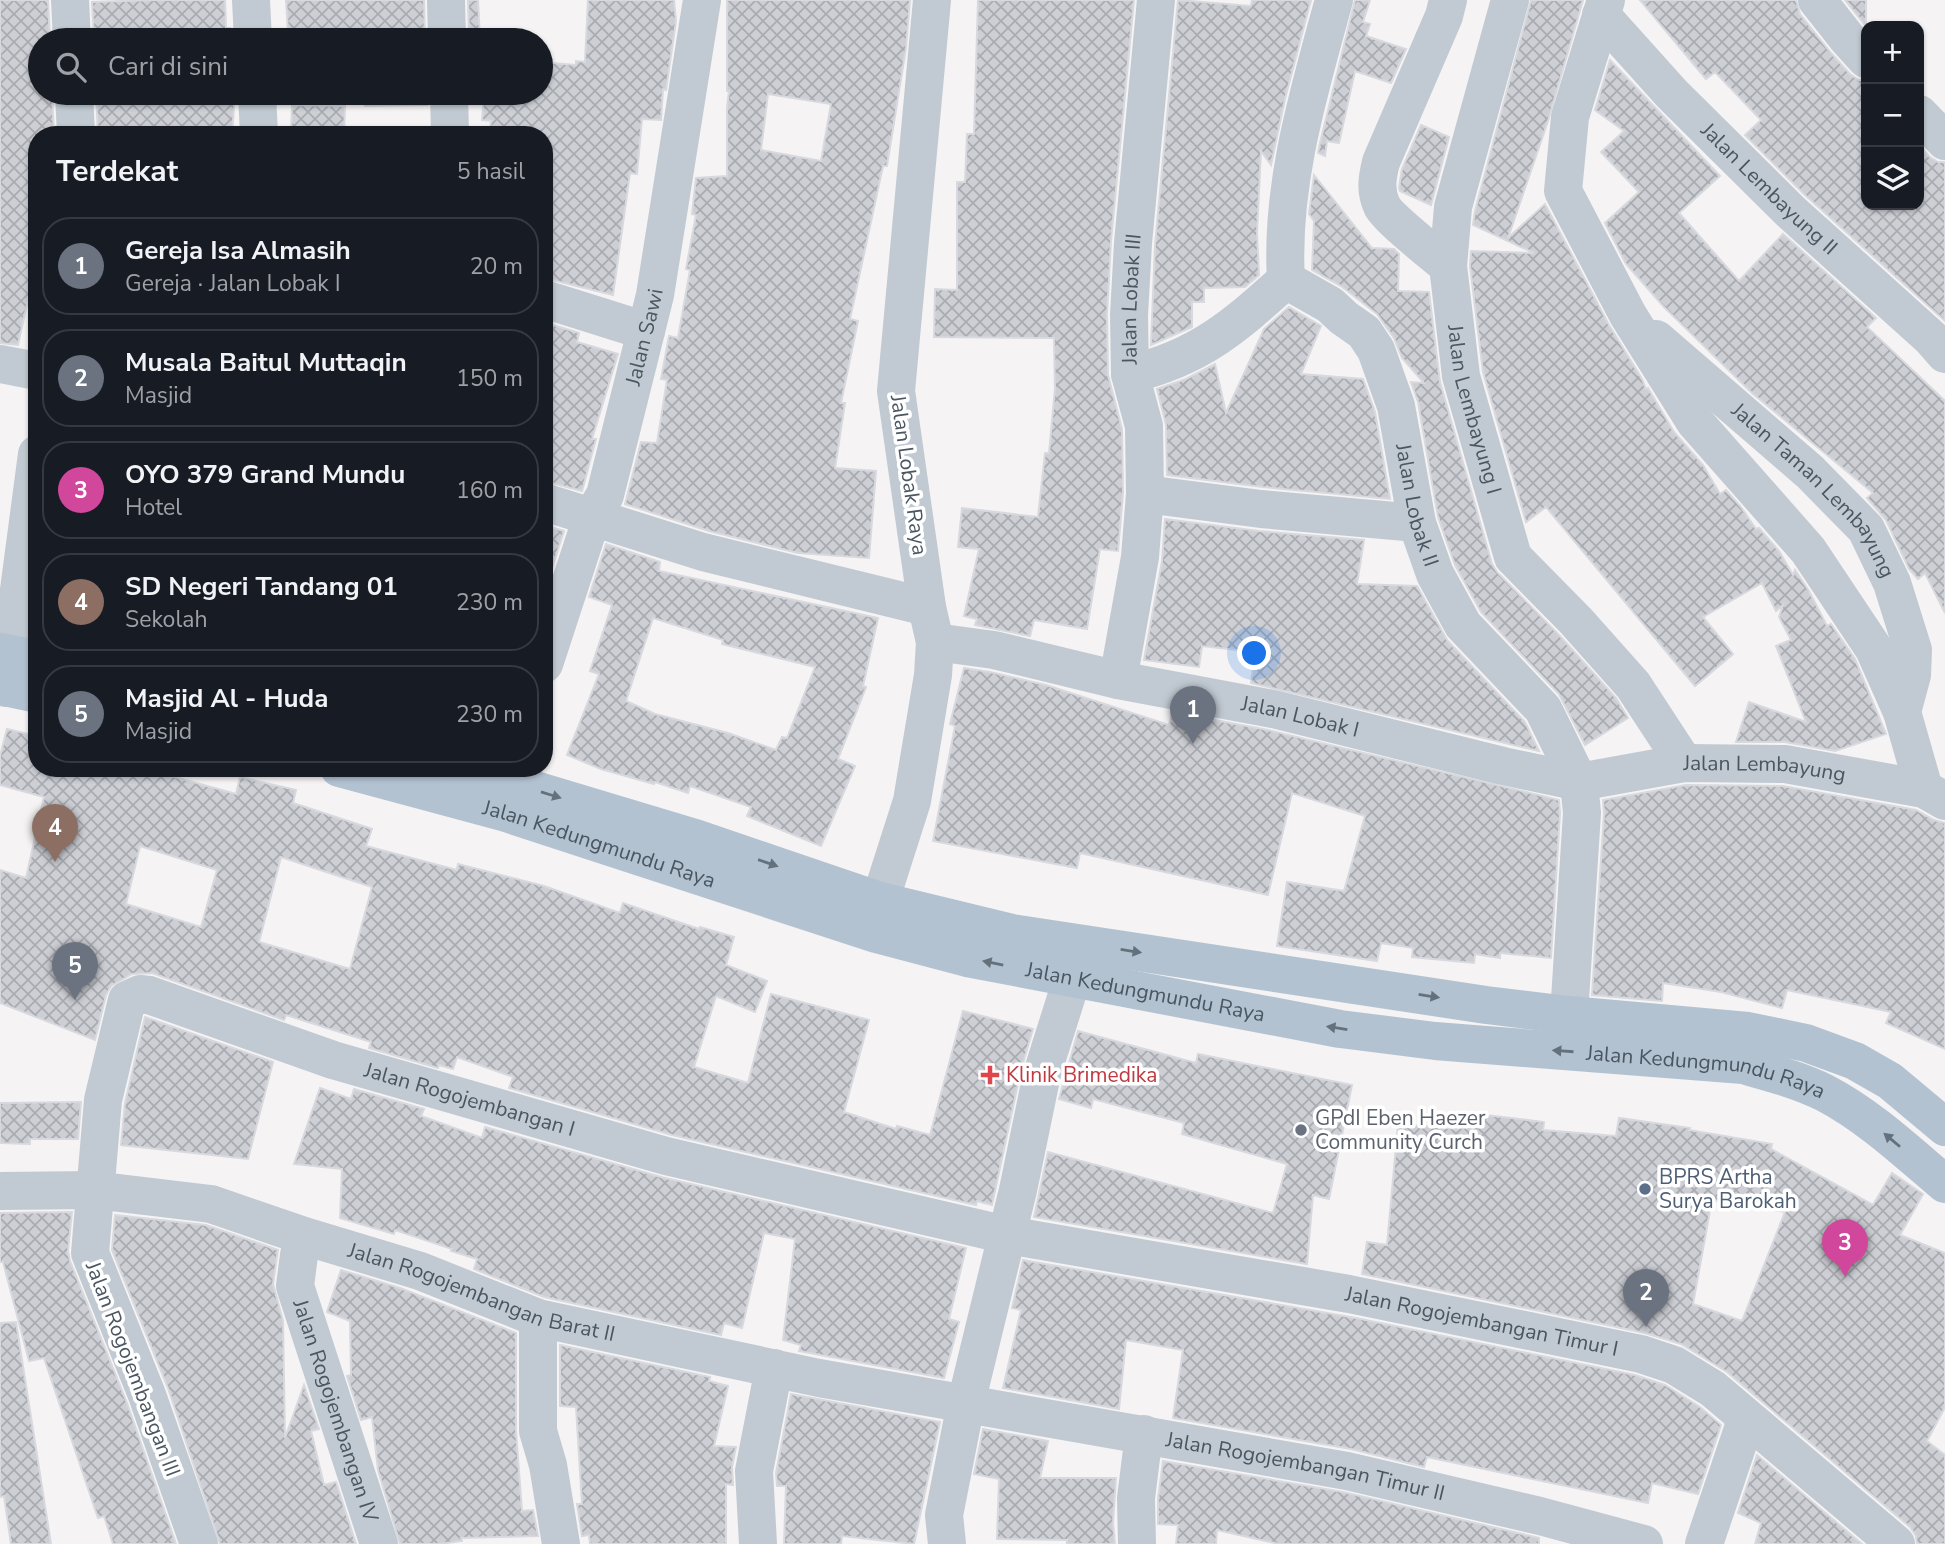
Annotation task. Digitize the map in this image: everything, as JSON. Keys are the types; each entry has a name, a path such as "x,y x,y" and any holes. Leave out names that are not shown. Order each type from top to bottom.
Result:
{"main road":[{"name":"Jalan Kedungmundu Raya","path":"372,777 506,813 876,934 967,957 1076,961 1569,1015 1748,1031 1806,1043 1855,1061 1891,1081 1945,1127"},
{"name":"Jalan Kedungmundu Raya","path":"519,777 880,901 1012,933 1076,961 1353,1031 1435,1041 1744,1065 1780,1075 1834,1099 1863,1116 1945,1184"}],"street":[{"path":"70,0 71,28"},
{"path":"251,0 252,28"},
{"path":"446,0 447,28"},
{"name":"Jalan Sawi","path":"553,636 592,517 605,495 655,295 702,0"},
{"name":"Jalan Lobak Raya","path":"880,901 912,801 933,675 931,625 896,391 932,0"},
{"name":"Jalan Lobak III","path":"1118,680 1140,557 1145,494 1144,426 1130,374 1129,315 1133,243 1156,0"},
{"path":"1130,374 1156,368 1199,350 1230,330 1286,281 1284,240 1298,146 1334,0"},
{"path":"1448,0 1444,16 1376,179 1383,208 1448,266"},
{"name":"Jalan Lembayung I","path":"1510,0 1453,207 1448,266 1461,376 1513,557 1576,621 1633,685 1685,762"},
{"path":"1818,0 1861,53"},
{"name":"Jalan Taman Lembayung","path":"1603,8 1570,117 1563,191 1628,315 1695,422 1808,551 1874,649 1934,795"},
{"name":"Jalan Lembayung II","path":"1603,8 1672,94 1790,211 1931,338 1945,354"},
{"path":"75,105 76,126"},
{"path":"258,105 259,126"},
{"path":"449,105 450,126"},
{"path":"1924,119 1945,141"},
{"name":"Jalan Lobak II","path":"1286,281 1330,305 1364,332 1376,350 1396,406 1416,523 1435,573 1462,625 1543,709 1579,782 1582,813 1569,1015"},
{"path":"553,302 646,331"},
{"name":"Jalan Taman Lembayung","path":"1628,315 1810,472 1866,529 1892,583 1913,650 1912,675 1902,712"},
{"path":"0,364 28,370"},
{"path":"1695,422 1723,397"},
{"path":"1145,494 1261,509 1416,523"},
{"name":"Jalan Lobak I","path":"553,505 931,625 994,650 1118,680 1273,709 1579,782"},
{"path":"13,675 28,537"},
{"name":"Jalan Lembayung","path":"1579,782 1685,762 1785,764 1934,795"},
{"path":"947,1544 944,1515 965,1403 1007,1235 1042,1074 1076,961"},
{"name":"Jalan Rogojembangan I","path":"94,1190 103,1100 127,1000 140,994 333,1060 666,1156 1007,1235"},
{"name":"Jalan Rogojembangan Barat II","path":"0,1191 94,1190 211,1205 420,1271 538,1318 774,1368 965,1403"},
{"name":"Jalan Rogojembangan III","path":"94,1190 90,1253 148,1395 199,1544"},
{"name":"Jalan Rogojembangan Timur I","path":"1007,1235 1349,1294 1641,1354 1674,1364 1713,1389 1746,1420 1896,1544"},
{"name":"Jalan Rogojembangan IV","path":"304,1236 295,1286 379,1544"},
{"path":"538,1318 538,1431 548,1465 561,1544"},
{"path":"758,1544 754,1471 774,1368"},
{"name":"Jalan Rogojembangan Timur II","path":"965,1403 1348,1471 1538,1530 1644,1544"},
{"path":"1704,1544 1746,1420"},
{"path":"1137,1544 1136,1498 1144,1434"}],"building":[{"path":"0,0 48,0 49,28 28,28 28,105 53,105 54,126 28,126 28,300 18,345 0,343"},
{"path":"225,0 226,28 93,28 92,2"},
{"path":"286,0 424,0 425,28 288,28"},
{"path":"468,0 478,0 479,28 469,28"},
{"path":"588,0 674,0 676,21 666,90 663,89 661,120 642,119 637,174 630,173 613,295 553,280 553,126 490,126 491,121 482,120 483,105 553,105 553,63 576,65 576,61 585,62"},
{"path":"727,0 910,0 906,48 887,166 883,166 850,319 858,321 841,403 845,403 835,468 876,471 869,558 798,553 709,531 625,504 641,442 657,443 667,380 661,379 669,336 678,338 690,270 686,269 696,215 692,214 696,178 727,176","holes":["768,94 831,104 821,161 761,150"]},
{"path":"978,0 1134,0 1111,241 1107,315 1108,375 1122,429 1123,493 1118,551 1100,549 1087,629 1034,620 1030,636 975,625 977,619 964,616 979,549 958,547 962,508 1038,517 1045,453 1049,453 1055,388 1054,338 934,337 935,289 957,290 957,182 965,182 967,134 974,134"},
{"path":"1178,0 1251,6 1252,0 1311,0 1271,165 1261,151 1257,232 1259,275 1245,287 1204,288 1204,302 1192,302 1192,327 1151,345 1155,245"},
{"path":"1355,0 1370,0 1363,22 1370,24 1366,36 1406,49 1391,83 1355,71 1339,143 1327,141 1325,156 1318,153"},
{"path":"1531,0 1583,0 1548,121 1508,238 1545,204 1646,389 1648,388 1674,432 1703,465 1720,494 1726,490 1756,529 1759,528 1779,551 1793,575 1795,570 1827,626 1831,624 1855,659 1886,734 1835,751 1785,742 1736,742 1749,702 1806,722 1776,646 1791,640 1779,617 1783,605 1776,611 1762,583 1703,617 1733,654 1695,686 1546,507 1526,522 1483,372 1470,266 1471,251 1534,253 1473,225"},
{"path":"1640,0 1796,0 1800,14 1831,53 1850,74 1861,80 1861,210 1924,210 1924,150 1938,162 1945,162 1945,321 1805,195 1745,135 1761,120 1715,72 1706,79"},
{"path":"1845,0 1866,0 1866,21 1862,21"},
{"path":"1610,60 1720,176 1679,213 1739,281 1783,234 1876,318 1867,327 1945,401 1945,613 1925,573 1918,579 1909,569 1886,520 1867,498 1873,493 1752,393 1664,307 1626,264 1605,223 1639,192 1601,152 1624,131 1595,110"},
{"path":"97,105 234,105 233,126 98,126"},
{"path":"292,105 345,106 344,126 291,126"},
{"path":"365,105 427,105 365,106"},
{"path":"1421,125 1449,137 1431,205 1400,191 1399,188 1402,169"},
{"path":"1314,175 1372,248 1394,249 1399,254 1398,291 1429,292 1440,382 1492,564 1616,698 1628,718 1585,745 1559,694 1481,612 1455,565 1438,517 1418,402 1411,382 1424,383 1402,358 1394,338 1377,314 1341,286 1312,270 1314,221 1309,214"},
{"path":"1289,307 1321,326 1301,374 1363,379 1375,412 1390,499 1167,475 1166,425 1157,389 1186,379 1215,364 1226,413 1264,329"},
{"path":"553,325 579,333 577,342 618,354 592,439 596,439 582,491 553,483"},
{"path":"1165,519 1364,540 1357,584 1417,586 1447,640 1525,722 1539,751 1251,683 1255,652 1202,646 1199,667 1144,660 1162,561"},
{"path":"553,528 564,531 553,565"},
{"path":"606,544 660,562 659,571 878,618 863,686 866,687 838,759 855,766 821,846 747,816 751,807 690,786 688,793 655,782 654,784 601,769 567,755 599,674 590,671 612,605 589,597","holes":["653,618 723,640 722,644 815,667 787,738 782,737 776,750 728,733 655,714 626,701"]},
{"path":"964,668 1046,685 1169,725 1172,712 1268,730 1559,800 1551,958 1500,953 1500,958 1475,954 1474,963 1412,957 1413,948 1381,943 1377,961 1277,946 1287,882 1344,891 1365,816 1292,793 1268,895 1080,853 1077,868 933,841 955,726 950,724"},
{"path":"7,729 28,734 28,777 175,777 236,794 240,777 296,790 293,803 372,829 366,846 457,870 458,864 544,886 620,913 623,903 699,929 700,927 734,937 726,965 767,981 755,1012 716,996 694,1067 748,1083 771,994 869,1020 844,1112 896,1129 897,1126 930,1135 963,1011 1033,1029 1021,1070 992,1205 977,1201 976,1205 672,1135 509,1088 513,1077 457,1057 453,1069 439,1065 438,1068 369,1048 371,1042 286,1015 284,1020 152,973 132,974 111,986 106,995 95,1040 0,1003 0,870 26,878 44,797 0,785 0,756","holes":["140,846 217,870 201,927 126,904","281,857 372,887 350,969 259,942"]},
{"path":"1686,785 1783,786 1916,810 1945,823 1945,1049 1886,1023 1891,1012 1787,990 1782,1008 1721,992 1663,983 1662,1001 1592,995 1603,800"},
{"path":"145,1017 273,1062 248,1159 121,1145 125,1103"},
{"path":"1078,1031 1196,1063 1198,1054 1352,1085 1329,1199 1313,1195 1307,1264 1034,1217 1048,1152 1273,1213 1287,1164 1182,1134 1184,1123 1093,1099 1091,1108 1059,1099"},
{"path":"320,1088 351,1099 354,1089 424,1109 421,1116 482,1138 485,1127 661,1177 966,1248 949,1319 959,1322 944,1378 799,1351 801,1345 783,1340 795,1239 764,1233 742,1328 724,1323 721,1335 544,1297 474,1269 477,1259 451,1251 452,1249 395,1230 394,1234 340,1218 342,1169 294,1164"},
{"path":"81,1102 78,1139 30,1139 30,1144 0,1143 0,1103"},
{"path":"1460,1112 1544,1122 1543,1130 1616,1136 1619,1118 1772,1144 1771,1149 1873,1205 1892,1173 1923,1194 1900,1235 1945,1253 1945,1407 1927,1441 1945,1455 1945,1544 1917,1544 1916,1536 1910,1527 1727,1372 1681,1344 1645,1333 1362,1274 1367,1242 1387,1245 1398,1124 1458,1129","holes":["1712,1200 1785,1212 1742,1321 1693,1304"]},
{"path":"72,1212 68,1251 70,1261 127,1403 176,1544 113,1544 104,1516 98,1518 44,1358 29,1361 3,1262 0,1262 0,1213"},
{"path":"115,1215 206,1225 278,1250 273,1284 283,1321 285,1438 304,1385 319,1429 311,1431 324,1485 336,1482 356,1544 220,1544 168,1388 112,1250"},
{"path":"1023,1260 1356,1318 1635,1375 1665,1385 1700,1407 1721,1425 1698,1494 1652,1483 1648,1503 1427,1457 1424,1467 1351,1449 1173,1418 1183,1350 1126,1340 1119,1409 1003,1388 1021,1310 1012,1308"},
{"path":"341,1270 400,1288 516,1333 516,1431 522,1511 533,1510 538,1536 461,1538 462,1541 439,1544 400,1544 378,1470 372,1417 361,1420 347,1376 351,1375 350,1321 327,1312"},
{"path":"16,1322 51,1544 11,1544 4,1496 0,1497 0,1323"},
{"path":"560,1345 710,1377 709,1381 728,1386 714,1446 736,1447 732,1467 733,1485 726,1484 726,1544 590,1544 589,1535 582,1536 577,1504 582,1504 576,1407 560,1406"},
{"path":"791,1394 940,1422 914,1544 842,1536 841,1544 784,1544 786,1486 777,1486 776,1473"},
{"path":"983,1429 1048,1441 1040,1478 1116,1478 1113,1523 1115,1544 997,1539 999,1479 974,1474"},
{"path":"1757,1455 1862,1544 1755,1544 1761,1523 1738,1513"},
{"path":"1163,1461 1343,1492 1539,1538 1539,1544 1279,1544 1217,1530 1216,1544 1176,1544 1178,1525 1158,1524"}],"place":[{"name":"Gereja Isa Almasih","path":"1193,744"},
{"name":"SD Negeri Tandang 01","path":"55,862"},
{"name":"Masjid Al - Huda","path":"75,1000"},
{"name":"Klinik Brimedika","path":"990,1075"},
{"name":"GPdI Eben Haezer Community Curch","path":"1301,1130"},
{"name":"BPRS Artha Surya Barokah","path":"1645,1189"},
{"name":"OYO 379 Grand Mundu","path":"1845,1277"},
{"name":"Musala Baitul Muttaqin","path":"1646,1327"}]}
